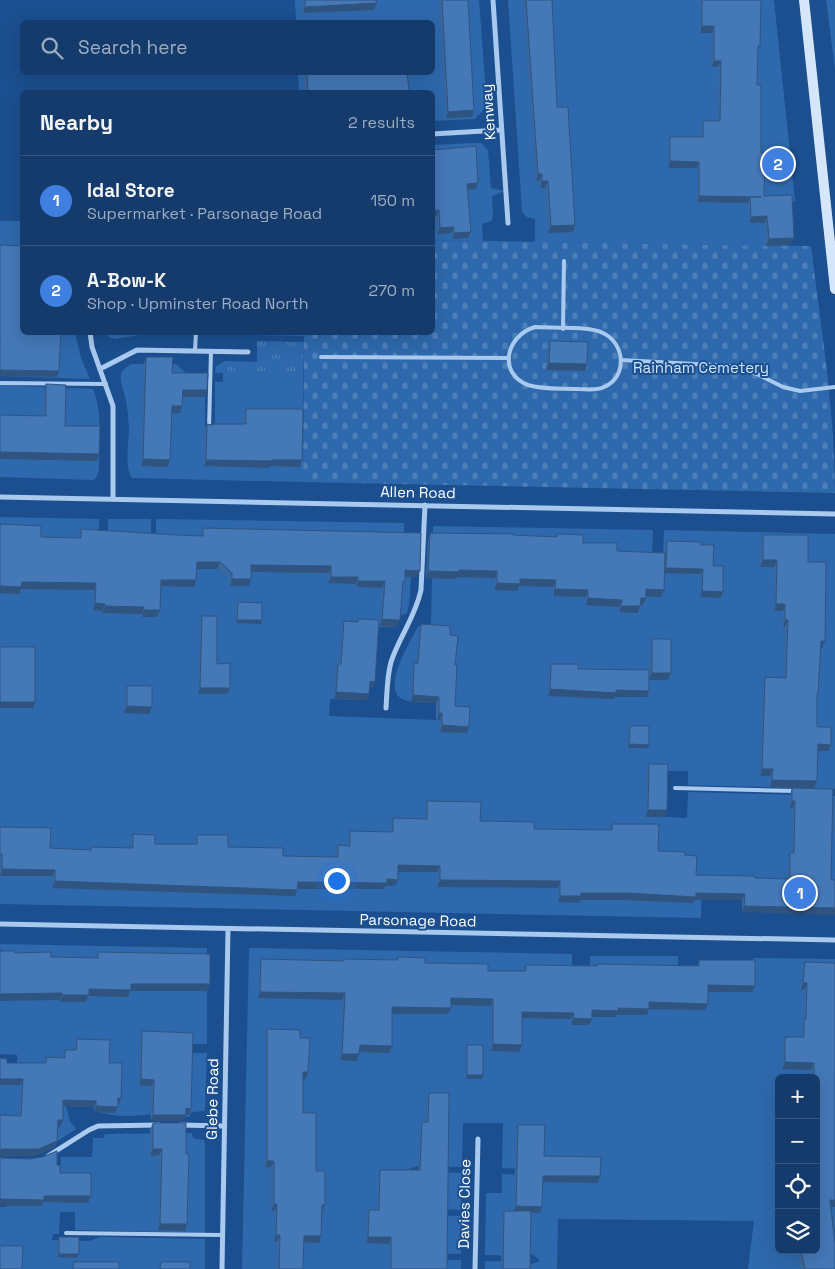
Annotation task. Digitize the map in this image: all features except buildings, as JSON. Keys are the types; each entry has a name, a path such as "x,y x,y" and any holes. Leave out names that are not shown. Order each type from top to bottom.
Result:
{"street":[{"name":"Kenway","path":"493,0 508,223"},
{"path":"804,0 835,289"},
{"path":"435,134 501,130"},
{"path":"90,335 92,347 112,406 113,499"},
{"path":"100,369 136,350 248,352"},
{"name":"Allen Road","path":"0,497 425,504 835,514"},
{"path":"386,708 389,670 392,659 409,626 421,590 425,504"},
{"name":"Parsonage Road","path":"0,924 835,940"},
{"name":"Glebe Road","path":"222,1269 228,929"},
{"path":"44,1158 98,1126 166,1125"},
{"path":"176,1126 224,1126"},
{"name":"Davies Close","path":"475,1269 478,1139"}],"lane":[{"path":"563,329 564,261"},
{"path":"535,327 601,332 610,336 617,344 621,360 618,373 613,381 605,387 594,390 529,385 520,381 514,374 509,364 509,358 511,344 517,336 525,330 535,327"},
{"path":"195,351 196,335"},
{"path":"209,428 211,351"},
{"path":"321,357 509,358"},
{"path":"621,360 731,366 757,374 783,387 800,391 835,387"},
{"path":"0,383 106,384"},
{"path":"675,788 805,791"},
{"path":"66,1233 223,1235"}],"green space":[{"path":"295,0 479,0 487,106 475,119 435,121 435,90 299,90 298,75 435,75 435,20 296,20"},
{"path":"508,0 774,0 795,201 790,202 792,244 766,246 535,242 535,219 527,217 522,211"},
{"path":"826,0 835,0 835,70"},
{"path":"481,143 488,150 491,188 505,191 492,196 492,221 482,224 483,241 435,240 435,145"},
{"path":"0,221 20,221 20,335 75,335 81,358 90,379 0,376"},
{"name":"Rainham Cemetery","path":"435,240 811,246 830,400 835,493 303,482 304,335 435,335"},
{"path":"107,335 140,335 115,339"},
{"path":"252,335 304,335 304,336"},
{"path":"257,341 304,342 303,373 215,373 216,366 225,361 257,362"},
{"path":"132,364 176,364 194,380 205,380 205,430 215,430 215,382 223,382 223,372 303,373 303,482 132,478 128,468 128,411 121,384 121,374 124,369"},
{"path":"0,385 44,387 44,391 63,391 67,388 93,389 98,408 100,429 99,470 96,478 93,480 0,477"},
{"path":"0,517 99,519 99,536 107,568 108,519 151,519 155,577 156,519 404,523 404,539 412,540 408,610 406,614 398,615 397,627 376,627 373,688 367,688 367,700 330,699 329,716 436,720 436,703 406,701 396,693 395,685 396,675 404,653 418,626 431,626 433,526 653,530 652,557 663,557 664,530 835,534 835,789 688,785 688,771 666,771 665,817 687,818 688,792 835,796 835,885 702,883 701,918 0,904"},
{"path":"0,944 207,948 207,1044 160,1044 160,1053 207,1053 205,1111 192,1112 189,1117 151,1116 150,1114 122,1116 101,1112 96,1110 95,1107 66,1106 70,1121 76,1129 44,1150 0,1154 0,1065 17,1069 17,1055 0,1054"},
{"path":"249,948 572,954 572,995 590,995 590,956 678,956 678,989 752,992 753,958 835,959 835,1269 748,1269 754,1221 558,1219 557,1269 485,1269 485,1261 528,1262 532,1264 540,1261 532,1254 528,1256 485,1255 486,1193 502,1193 502,1174 541,1175 541,1169 502,1168 503,1123 463,1123 462,1167 419,1166 408,1169 462,1173 461,1210 417,1208 419,1215 462,1216 461,1254 418,1253 445,1260 461,1260 461,1269 242,1269"},
{"path":"192,1133 193,1138 204,1140 205,1145 205,1233 75,1230 75,1212 60,1212 59,1234 53,1234 52,1240 89,1241 100,1237 205,1239 205,1269 0,1269 0,1207 6,1207 7,1171 60,1175 61,1157 92,1157 93,1138 103,1138 105,1134"}],"place":[{"name":"A-Bow-K","path":"778,164"},
{"name":"Idal Store","path":"800,893"}]}
